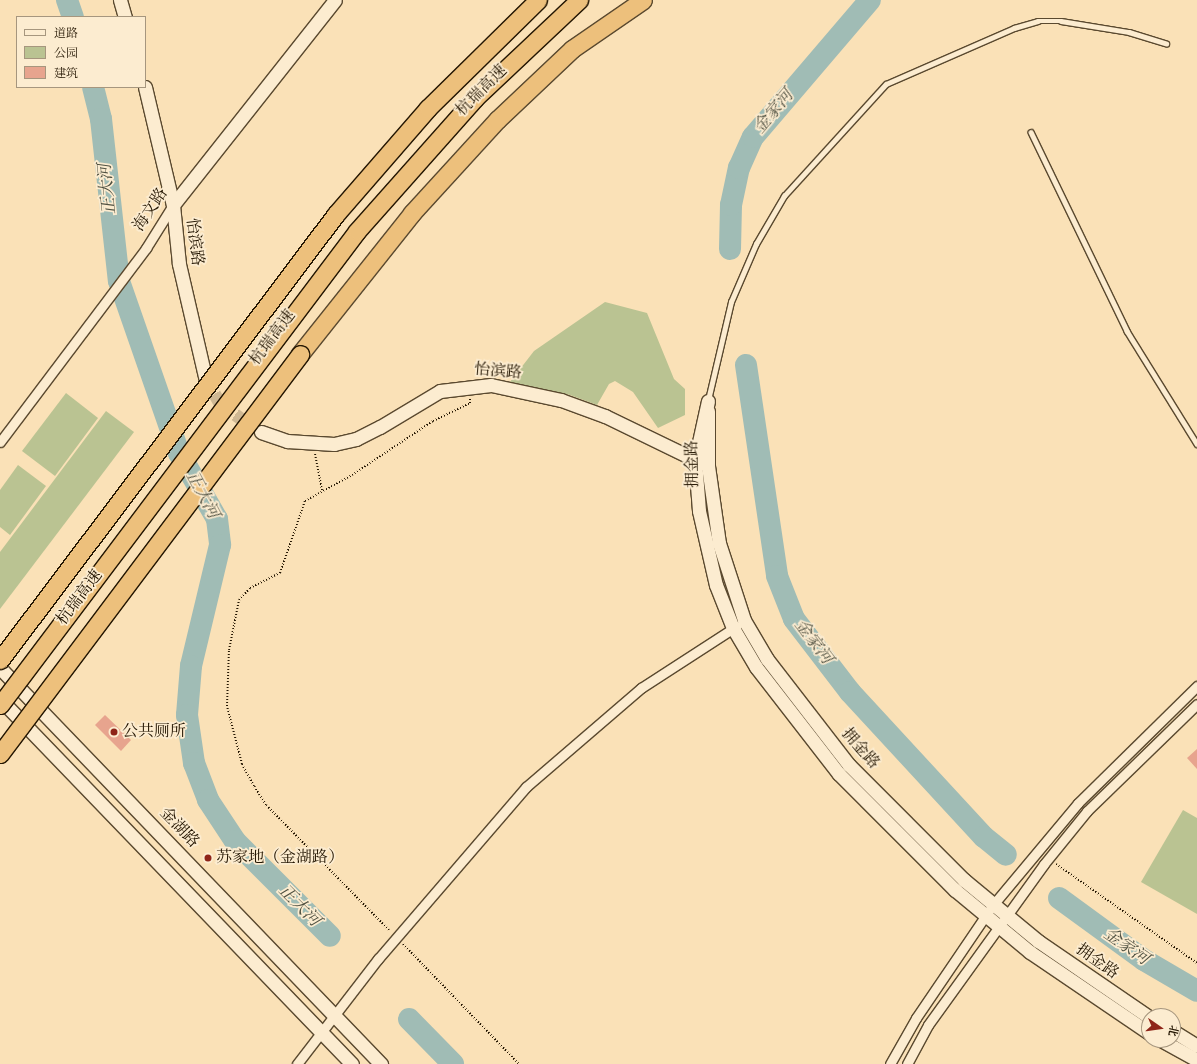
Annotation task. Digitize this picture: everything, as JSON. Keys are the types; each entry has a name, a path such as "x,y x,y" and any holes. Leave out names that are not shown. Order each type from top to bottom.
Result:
{"highway":[{"name":"杭瑞高速","path":"0,660 336,214 428,108 538,0"},
{"name":"杭瑞高速","path":"0,705 361,225 475,98 579,0"},
{"path":"0,754 300,354 412,213 497,120 572,48 643,0"}],"street":[{"path":"120,0 125,16"},
{"name":"海文路","path":"0,442 146,248 173,205 335,0"},
{"name":"怡滨路","path":"145,88 173,205 179,264 205,377"},
{"name":"怡滨路","path":"261,432 314,445 356,439 421,400 440,391 470,386 491,385 561,400 605,416 708,466"},
{"path":"708,401 695,460 706,546 716,585 733,628 756,666 839,774 897,836 997,927 1141,1027"},
{"name":"拥金路","path":"708,401 708,466 719,543 744,620 767,659 849,765 907,826 992,906 1141,1011"},
{"path":"297,1064 321,1030 336,1014 397,937 526,788 641,688 744,620"},
{"name":"金湖路","path":"0,668 336,1014 381,1064"},
{"path":"890,1064 916,1018 992,906 1078,803 1197,686"},
{"path":"0,699 321,1030 352,1064"},
{"path":"907,1064 928,1025 1048,858 1087,811 1197,704"},
{"path":"1181,1036 1197,1046"},
{"path":"1175,1048 1197,1060"}],"lane":[{"path":"708,401 731,302 756,244 784,196 886,84 1014,28 1038,21 1061,21 1129,32 1166,43"},
{"path":"1031,132 1128,331 1197,444"}],"path":[{"path":"470,386 470,403 433,421 305,501 280,573 250,588 239,600 229,650 227,706 242,764 266,805 520,1064"},
{"path":"314,445 322,490"},
{"path":"1048,858 1197,963"}],"green space":[{"path":"605,302 647,313 674,379 685,389 685,415 658,428 633,392 615,381 609,384 597,405 570,395 510,382 534,351"},
{"path":"66,393 98,418 55,476 22,451"},
{"path":"106,411 134,432 0,609 0,552"},
{"path":"18,465 46,486 10,535 0,527 0,490"},
{"path":"1183,810 1197,818 1197,914 1141,882"}],"building":[{"name":"公共厕所","path":"105,715 131,740 121,751 95,725"},
{"path":"1197,749 1197,769 1187,758"}],"waterway":[{"name":"正大河","path":"67,0 73,16"},
{"name":"金家河","path":"730,249 731,205 739,168 753,137 870,0"},
{"name":"正大河","path":"93,88 101,119 119,281 179,453 217,519 220,545 191,666 187,715 194,763 208,800 235,841 330,936"},
{"name":"金家河","path":"746,365 777,576 794,619 850,692 984,837 1006,855"},
{"name":"金家河","path":"1059,898 1144,960 1197,991"},
{"name":"正大河","path":"409,1019 453,1064"}],"tunnel":[{"path":"205,377 220,403 254,428"}],"place":[{"name":"公共厕所","path":"114,732"},
{"name":"苏家地（金湖路）","path":"208,858"}]}
